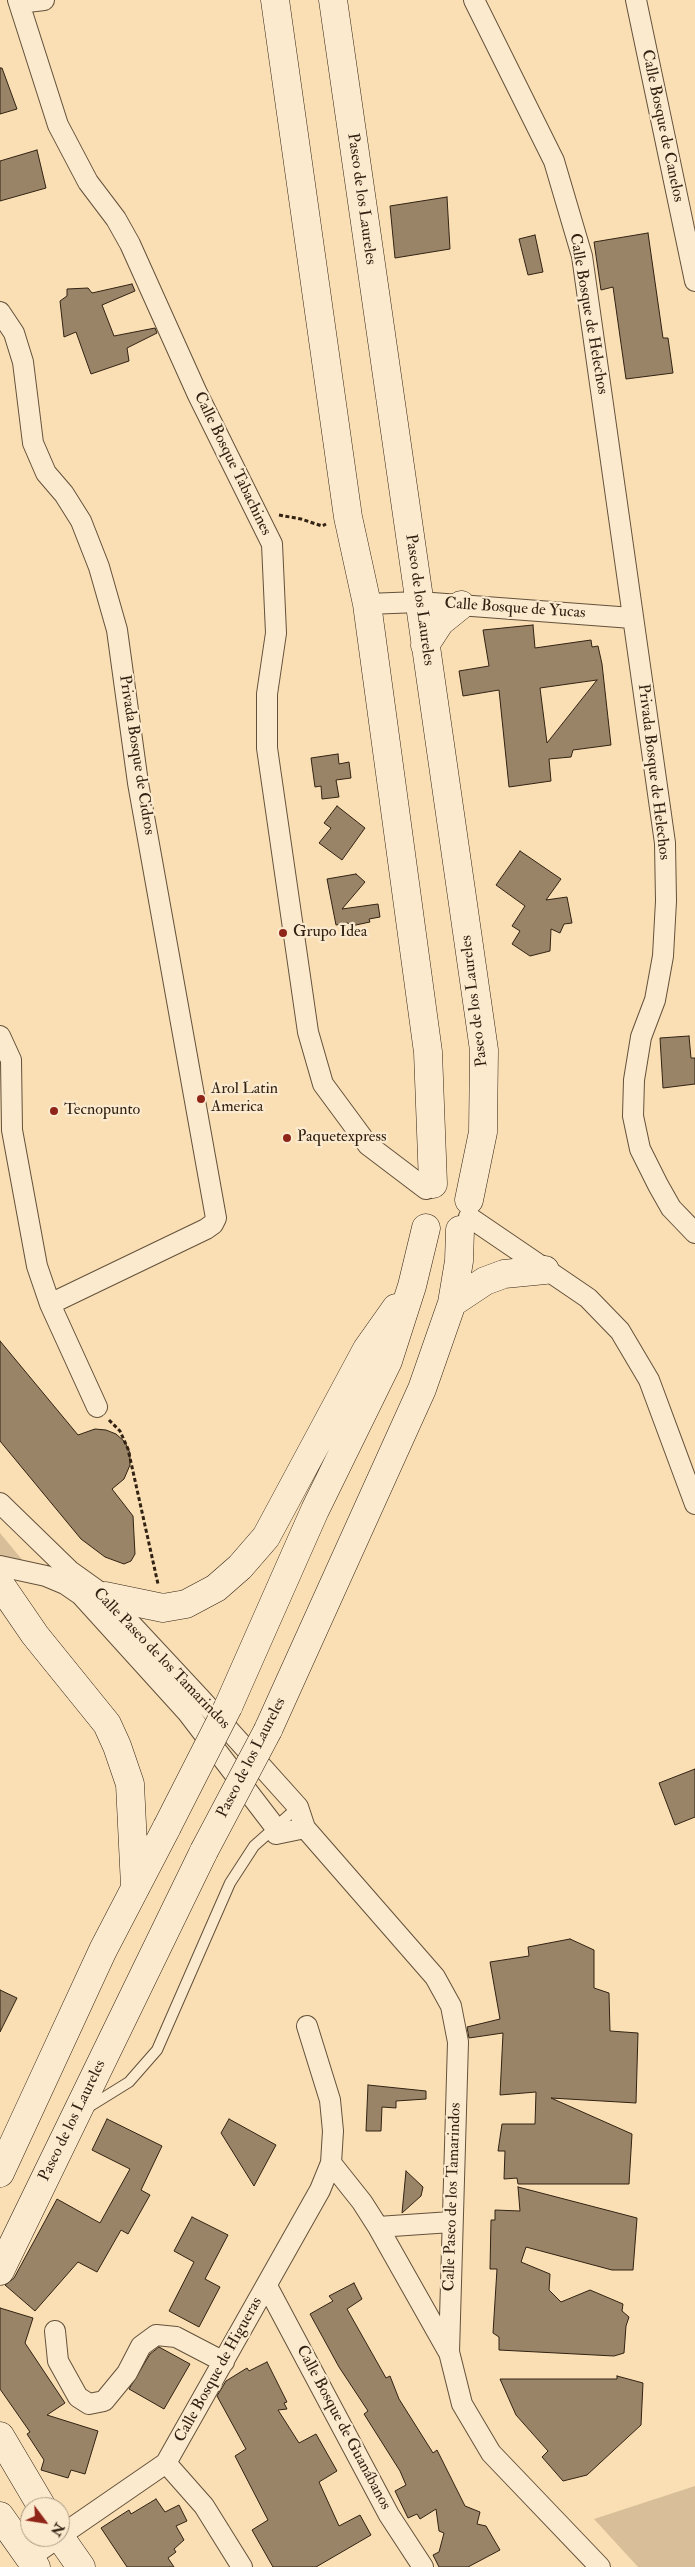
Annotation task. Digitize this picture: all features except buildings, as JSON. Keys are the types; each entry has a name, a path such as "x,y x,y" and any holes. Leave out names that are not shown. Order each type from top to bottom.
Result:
{"main road":[{"name":"Paseo de los Laureles","path":"0,2270 204,1851 268,1730 422,1389 452,1303 466,1216 483,1132 484,1050 333,0"},
{"path":"272,3 348,516 367,604 428,1052 430,1187"},
{"path":"425,645 440,622 461,605"},
{"path":"451,1182 459,1186 466,1216 446,1235 432,1232 426,1228 420,1219 418,1209 420,1198 430,1187 451,1182"},
{"path":"45,2179 36,2180 18,2176 2,2169 135,1886 228,1707 315,1510 388,1361 412,1286 426,1228"},
{"path":"452,1303 485,1281 504,1274 545,1270"},
{"path":"105,1596 163,1608 186,1604 216,1588 240,1567 266,1537 367,1349 412,1286"},
{"path":"0,1584 35,1635 108,1724 130,1784 135,1886"},
{"path":"0,2436 36,2497"},
{"path":"0,2516 32,2562"},
{"path":"67,2547 81,2567"}],"street":[{"path":"19,2 44,0"},
{"name":"Calle Bosque de Helechos","path":"474,0 554,160 582,256 632,618"},
{"name":"Calle Bosque de Canelos","path":"636,0 695,281"},
{"name":"Calle Bosque Tabachines","path":"19,2 62,134 88,182 116,219 130,244 197,393 272,544 276,634 267,694 267,748 308,1032 323,1084 368,1145 430,1187"},
{"name":"Privada Bosque de Cidros","path":"0,312 14,333 23,362 33,443 46,472 64,494 81,521 99,567 117,630 138,783 216,1218 213,1224 206,1229 50,1304"},
{"name":"Calle Bosque de Yucas","path":"367,604 419,602 632,618"},
{"name":"Privada Bosque de Helechos","path":"632,618 665,843 666,902 663,956 655,1000 640,1037 634,1080 633,1116 640,1149 658,1185 671,1208 695,1233"},
{"path":"0,1036 11,1060 12,1130 37,1266 50,1304 97,1407"},
{"path":"466,1216 588,1298 620,1331 649,1380 695,1504"},
{"name":"Calle Paseo de los Tamarindos","path":"0,1503 70,1571 105,1596 298,1807 305,1828 435,1977 452,2006 458,2042 451,2222 449,2352 462,2404 491,2452 600,2567"},
{"name":"Calle Paseo de los Tamarindos","path":"0,1566 46,1576 65,1584 81,1595 187,1712 275,1827"},
{"path":"275,1827 276,1834 305,1828"},
{"name":"Calle Bosque de Higueras","path":"70,2530 166,2463 320,2190 330,2164 333,2131 330,2100 307,2026"},
{"path":"330,2164 362,2202 378,2227 449,2352"},
{"path":"378,2227 451,2222"},
{"name":"Calle Bosque de Guanábanos","path":"267,2286 389,2515 423,2567"},
{"path":"54,2331 58,2361 78,2397 89,2404 104,2401 127,2373 142,2346 156,2335 176,2336 224,2362"},
{"path":"166,2463 204,2506 242,2567"},
{"name":"Calle Bosque de Higueras","path":"32,2562 49,2547"}],"lane":[{"path":"76,2114 129,2082 157,2050 230,1883 254,1846 298,1807"}],"path":[{"path":"274,511 281,516 302,519 322,526 348,516"},
{"path":"97,1407 120,1431 128,1449 163,1608"}],"shaded area":[{"path":"0,1533 29,1568 0,1561"},
{"path":"695,2486 695,2567 638,2567 594,2519"}],"place":[{"name":"Grupo Idea","path":"283,933"},
{"name":"Arol Latin America","path":"201,1099"},
{"name":"Tecnopunto","path":"54,1111"},
{"name":"Paquetexpress","path":"287,1138"}]}
